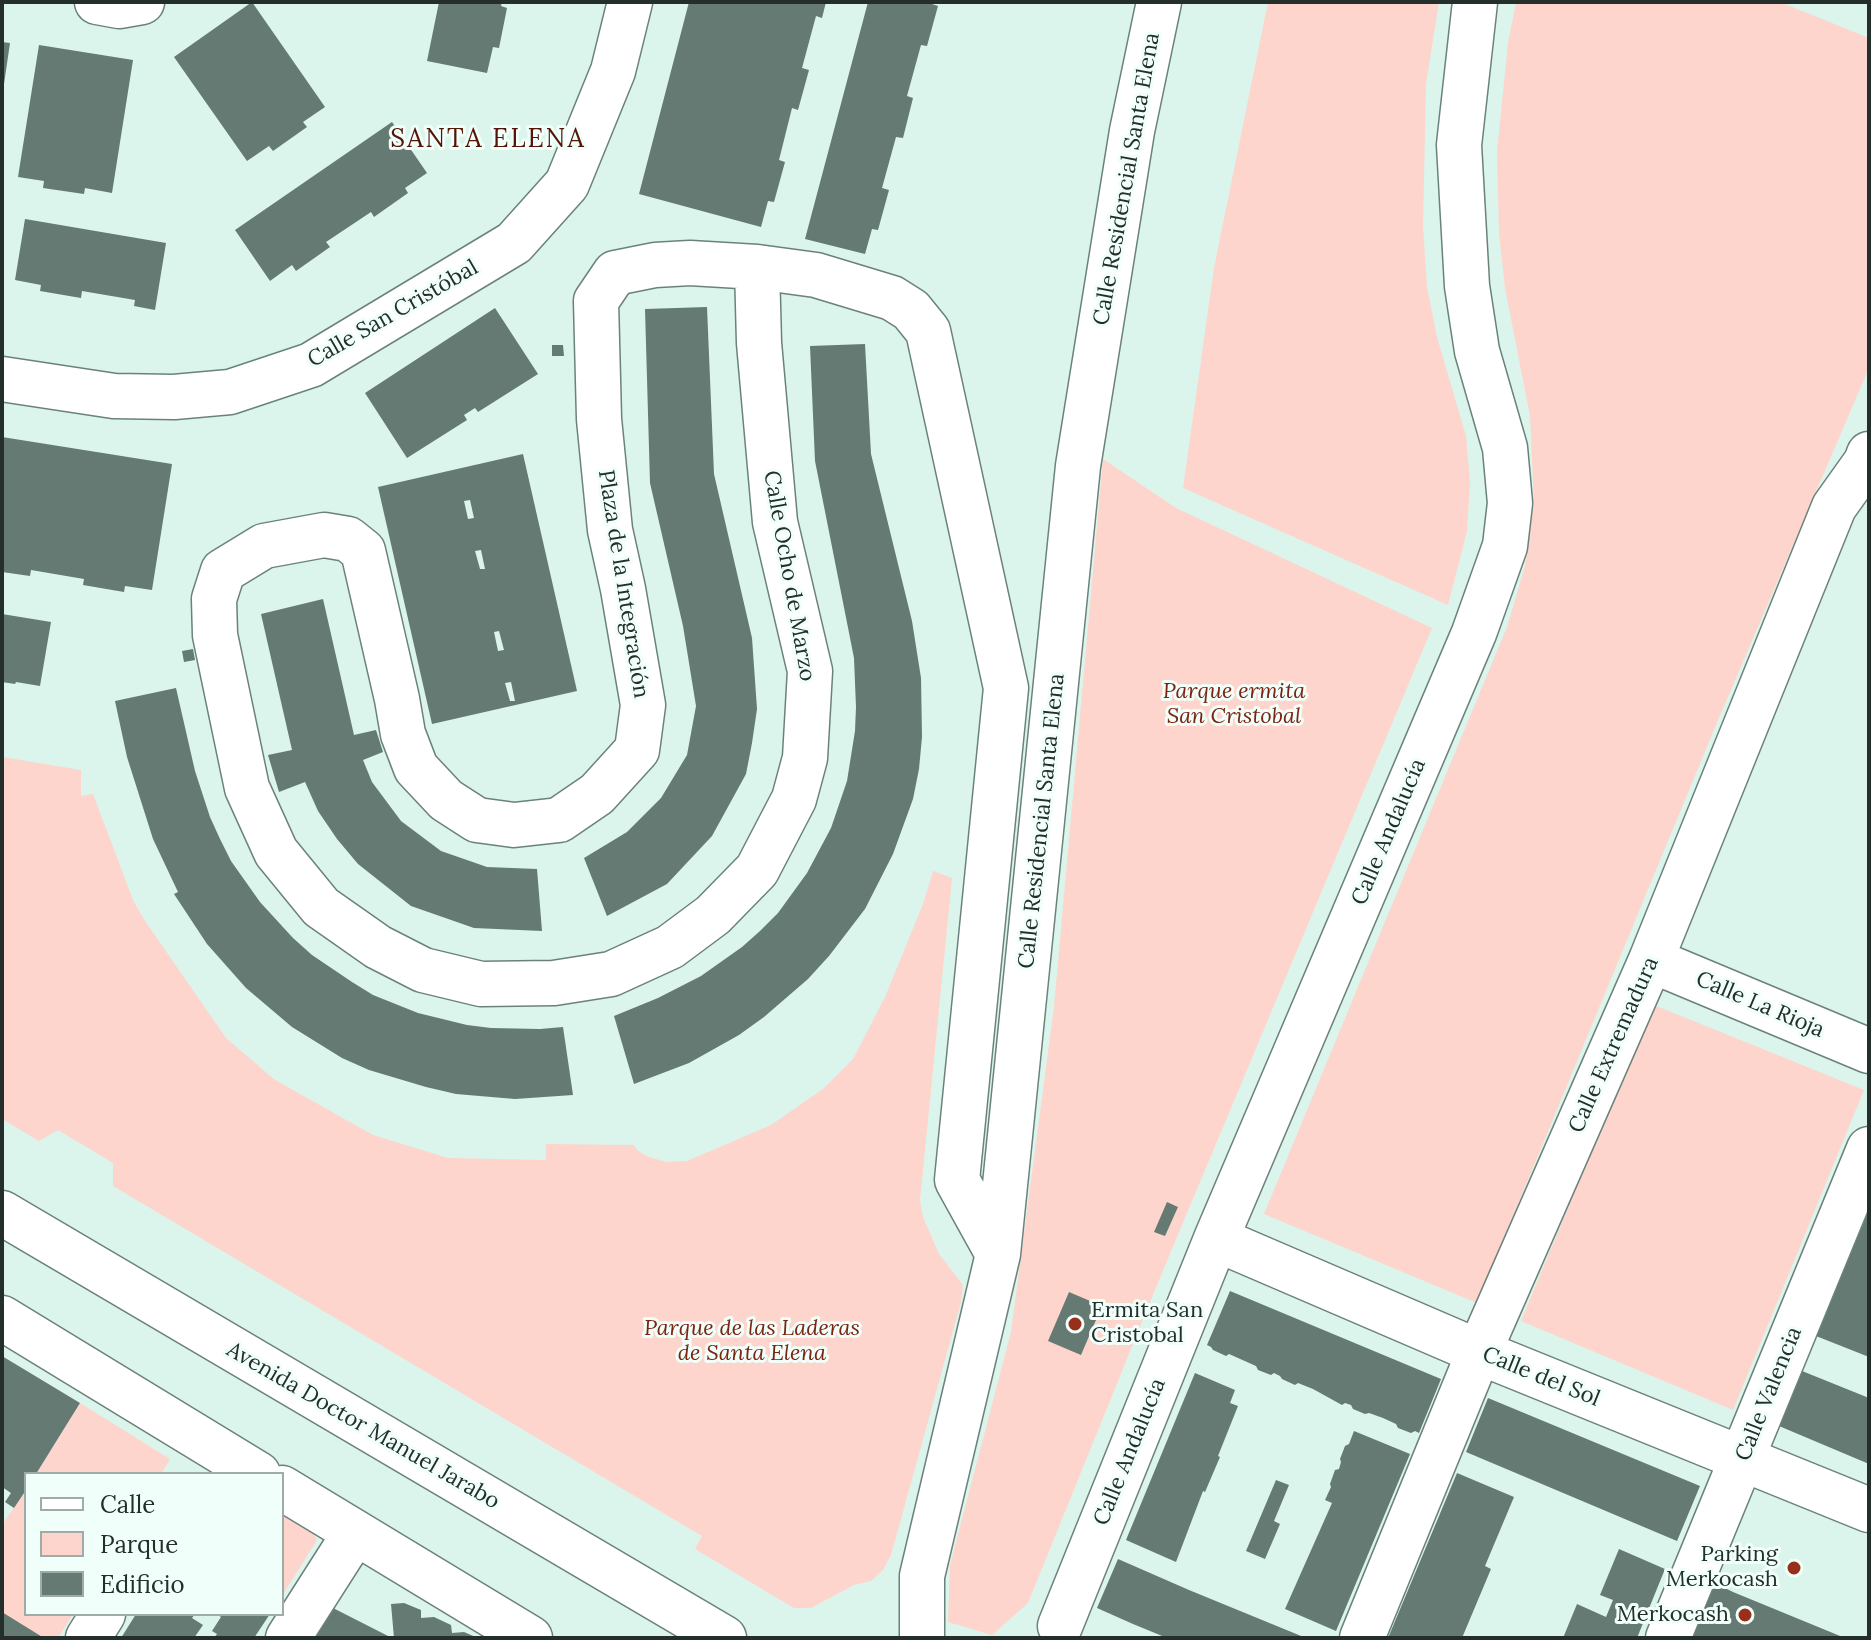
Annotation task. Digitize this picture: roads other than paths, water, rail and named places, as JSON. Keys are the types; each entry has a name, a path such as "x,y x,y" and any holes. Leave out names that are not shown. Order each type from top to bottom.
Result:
{"street":[{"path":"97,2 119,6 142,2"},
{"name":"Calle San Cristóbal","path":"2,379 114,396 174,397 230,392 311,365 514,243 567,184 613,71 630,2"},
{"name":"Calle Residencial Santa Elena","path":"922,1638 922,1576 998,1254 1078,466 1132,131 1159,2"},
{"name":"Calle Andalucía","path":"1068,1634 1216,1239 1474,633 1505,546 1510,503 1505,448 1477,351 1467,286 1459,145 1475,2"},
{"name":"Plaza de la Integración","path":"324,535 348,539 363,551 403,734 416,768 446,800 477,820 514,825 559,820 597,794 637,750 643,705 610,530 599,419 596,301 615,273 655,265 690,263 757,267"},
{"path":"757,267 816,275 892,298 911,310 928,331 1006,688 957,1180 998,1254"},
{"name":"Calle Ocho de Marzo","path":"324,535 264,546 223,571 214,599 215,635 247,788 276,852 321,907 378,947 423,970 481,984 554,983 611,974 670,947 713,915 757,870 794,799 805,758 810,671 775,522 759,343 757,267"},
{"name":"Calle Extremadura","path":"1362,1638 1479,1352 1851,514 1869,454"},
{"name":"Calle La Rioja","path":"1651,960 1869,1051"},
{"name":"Calle Valencia","path":"1668,1638 1869,1149"},
{"name":"Avenida Doctor Manuel Jarabo","path":"2,1213 724,1638"},
{"name":"Calle del Sol","path":"1216,1239 1479,1352 1869,1510"},
{"name":"Avenida Doctor Manuel Jarabo","path":"2,1242 672,1638"},
{"path":"2,1318 202,1460 250,1472"},
{"path":"284,1489 530,1638"},
{"path":"288,1638 355,1533"},
{"path":"88,1638 102,1616"}],"place":[{"name":"Ermita San Cristobal","path":"1075,1324"},
{"name":"Parking Merkocash","path":"1794,1568"},
{"name":"Merkocash","path":"1745,1615"}],"district":[{"name":"SANTA ELENA","path":"488,140"}],"park label":[{"name":"Parque ermita San Cristobal","path":"1234,704"},
{"name":"Parque de las Laderas de Santa Elena","path":"752,1342"}]}
